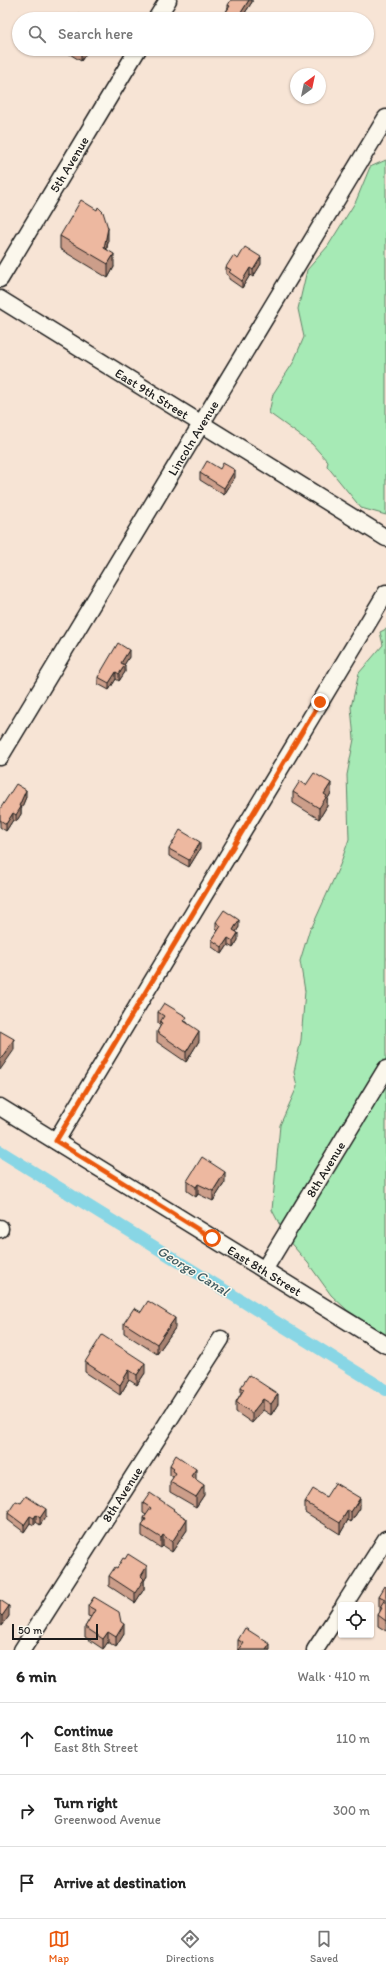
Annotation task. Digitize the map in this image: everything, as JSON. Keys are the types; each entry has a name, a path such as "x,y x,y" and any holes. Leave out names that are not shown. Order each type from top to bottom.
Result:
{"street":[{"path":"160,12 168,0"},
{"name":"5th Avenue","path":"0,279 134,56"},
{"name":"Lincoln Avenue","path":"0,757 386,118"},
{"name":"East 9th Street","path":"0,299 386,538"},
{"path":"56,1141 386,593"},
{"name":"8th Avenue","path":"264,1270 386,1069"},
{"name":"East 8th Street","path":"0,1107 386,1345"},
{"name":"8th Avenue","path":"22,1650 221,1339"},
{"path":"346,1602 386,1539"},
{"path":"315,1650 338,1615"}],"green space":[{"path":"386,160 386,515 361,508 327,466 328,462 312,444 269,413 273,394 293,363 304,337 298,309 307,270 328,246 356,201 370,167"},
{"path":"386,629 386,1335 347,1310 331,1295 308,1263 287,1239 272,1210 280,1125 297,1087 294,1072 301,1040 305,991 300,961 310,928 312,927 340,865 349,839 347,775 354,739 351,707 359,673 383,645 380,632"}],"building":[{"path":"231,0 249,0 241,12 226,12 230,6 228,5"},
{"path":"81,200 97,210 98,207 103,212 108,228 104,248 114,254 108,264 60,236"},
{"path":"245,247 261,257 253,270 250,268 242,281 229,272 231,270 226,267 233,256 238,259"},
{"path":"207,461 220,469 223,463 235,470 224,488 200,473"},
{"path":"118,643 129,650 121,663 125,665 119,674 116,672 109,683 98,677"},
{"path":"314,773 331,783 324,794 327,796 319,808 293,792 300,781 306,785"},
{"path":"16,784 26,790 19,806 21,807 16,815 13,813 6,824 0,820 0,809"},
{"path":"180,830 200,842 189,860 169,849"},
{"path":"224,910 239,920 233,930 238,933 233,941 228,938 222,947 212,940 221,926 216,922"},
{"path":"164,1003 187,1017 184,1021 199,1031 186,1052 157,1032 162,1023 160,1022 164,1016 158,1012"},
{"path":"0,1031 14,1039 0,1060"},
{"path":"202,1157 225,1172 213,1191 198,1184 196,1187 187,1181"},
{"path":"148,1301 175,1318 157,1344 124,1323 134,1308 141,1312"},
{"path":"102,1335 145,1363 137,1375 129,1370 120,1385 85,1362"},
{"path":"249,1375 278,1394 271,1404 263,1399 252,1413 236,1402 244,1389 241,1387"},
{"path":"176,1455 196,1469 191,1476 204,1485 196,1497 170,1482 176,1473 173,1471 174,1468 170,1465"},
{"path":"335,1483 360,1498 351,1512 348,1510 340,1523 305,1502 313,1489 326,1497"},
{"path":"150,1493 187,1519 172,1542 163,1535 161,1538 142,1526 146,1519 144,1518 151,1508 143,1503"},
{"path":"26,1496 46,1509 40,1518 36,1515 34,1518 30,1516 24,1525 8,1513 16,1501 21,1503"},
{"path":"128,1554 147,1566 141,1576 144,1579 135,1593 109,1576 115,1567 117,1568 123,1558 125,1559"},
{"path":"385,1586 386,1621 378,1615 382,1608 380,1607 385,1599 379,1596"},
{"path":"94,1597 119,1612 121,1622 124,1624 116,1637 108,1632 103,1639 85,1627 95,1610 88,1606"},
{"path":"0,1600 9,1606 2,1616 0,1614"},
{"path":"245,1628 270,1644 266,1650 239,1650 244,1643 238,1640"}],"waterway":[{"name":"George Canal","path":"0,1151 386,1390"}],"route":[{"path":"212,1238 56,1141 320,702"}]}
